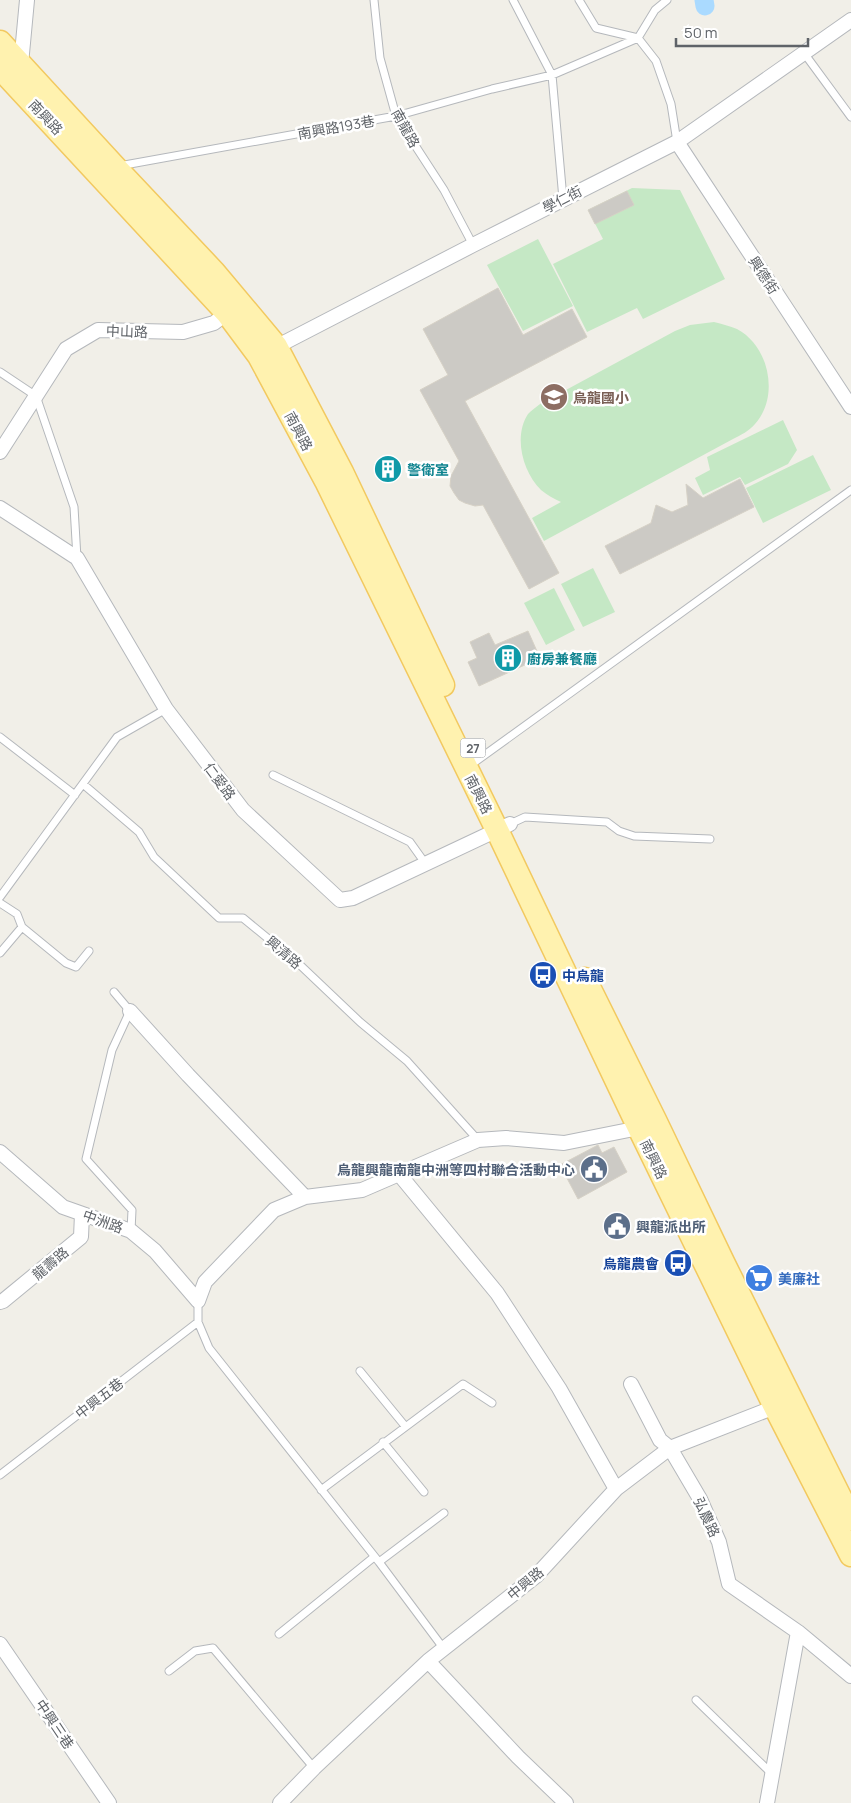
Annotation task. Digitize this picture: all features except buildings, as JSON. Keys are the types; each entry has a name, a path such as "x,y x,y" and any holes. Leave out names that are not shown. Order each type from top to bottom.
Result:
{"main road":[{"name":"南興路","path":"0,42 10,69 234,307"},
{"name":"南興路","path":"10,69 114,166 234,307 268,351 326,481 504,827 647,1124 784,1403 848,1528 851,1554"}],"street":[{"path":"10,69 28,0"},
{"name":"學仁街","path":"268,351 677,142 851,20"},
{"name":"興德街","path":"677,142 851,407"},
{"name":"中山路","path":"0,452 66,349 98,330 183,332 214,323 234,307"},
{"name":"仁愛路","path":"0,508 77,558 166,710 243,810 340,900 353,898 504,827"},
{"path":"130,1011 188,1075 305,1197"},
{"path":"198,1301 205,1282 274,1210 305,1197 362,1190 478,1140 506,1138 564,1143 647,1124"},
{"name":"中洲路","path":"0,1152 63,1207 131,1231 155,1251 198,1301"},
{"path":"399,1174 497,1293 559,1388 616,1489"},
{"name":"龍壽路","path":"0,1302 81,1237 82,1214"},
{"name":"弘農路","path":"631,1384 660,1440 670,1448 700,1500 719,1542 729,1584 798,1632 851,1676"},
{"name":"中興路","path":"280,1803 314,1768 428,1661 536,1576 616,1489 670,1448 784,1403"},
{"path":"767,1803 798,1632"},
{"name":"中興三巷","path":"0,1644 109,1803"},
{"path":"428,1661 518,1757 566,1803"}],"lane":[{"name":"南龍路","path":"374,0 380,58 396,116 444,190 473,245"},
{"path":"513,0 552,75 563,199"},
{"path":"579,0 596,28 638,38 656,61 671,104 677,142"},
{"path":"638,38 656,10 667,0"},
{"name":"南興路193巷","path":"114,166 396,116 492,89 552,75 638,38"},
{"path":"804,53 851,117"},
{"path":"0,372 36,396 74,507 77,558"},
{"path":"472,764 851,490"},
{"path":"0,897 117,737 166,710"},
{"path":"0,737 75,795"},
{"path":"273,775 410,842 425,863"},
{"name":"興清路","path":"83,784 139,832 154,857 219,918 243,918 300,964 360,1022 407,1061 478,1140"},
{"path":"504,827 525,818 607,822 619,831 634,836 710,839"},
{"path":"0,903 17,914 22,927 66,963 76,967 89,951"},
{"path":"0,953 22,927"},
{"path":"114,992 130,1011 112,1050 86,1160 132,1210 131,1231"},
{"path":"198,1301 198,1322 209,1348 444,1648"},
{"name":"中興五巷","path":"0,1475 198,1322"},
{"path":"360,1370 405,1426"},
{"path":"321,1490 463,1384 492,1403"},
{"path":"383,1442 424,1492"},
{"path":"279,1634 376,1560 444,1513"},
{"path":"169,1671 195,1651 213,1648 314,1768"},
{"path":"696,1700 772,1773"}],"green space":[{"path":"632,188 680,190 725,279 643,319 637,308 587,332 553,264 603,239 588,210"},
{"path":"538,239 573,306 523,331 487,265"},
{"path":"714,322 737,329 748,337 757,347 763,359 769,386 763,413 755,424 742,434 544,541 532,518 561,502 541,490 529,474 525,464 522,454 521,433 528,414 540,404 675,331 690,325"},
{"path":"783,420 797,450 788,464 745,485 740,477 703,495 695,478 710,470 707,457"},
{"path":"813,455 831,490 763,523 746,488"},
{"path":"593,568 615,612 583,627 561,584"},
{"path":"554,588 575,630 546,645 524,603"}],"waterway":[{"path":"704,0 705,6"}],"place":[{"name":"烏龍國小","path":"554,397"},
{"name":"警衛室","path":"388,469"},
{"name":"廚房兼餐廳","path":"508,658"},
{"name":"中烏龍","path":"543,975"},
{"name":"烏龍興龍南龍中洲等四村聯合活動中心","path":"594,1169"},
{"name":"興龍派出所","path":"617,1226"},
{"name":"烏龍農會","path":"678,1263"},
{"name":"美廉社","path":"759,1278"}]}
